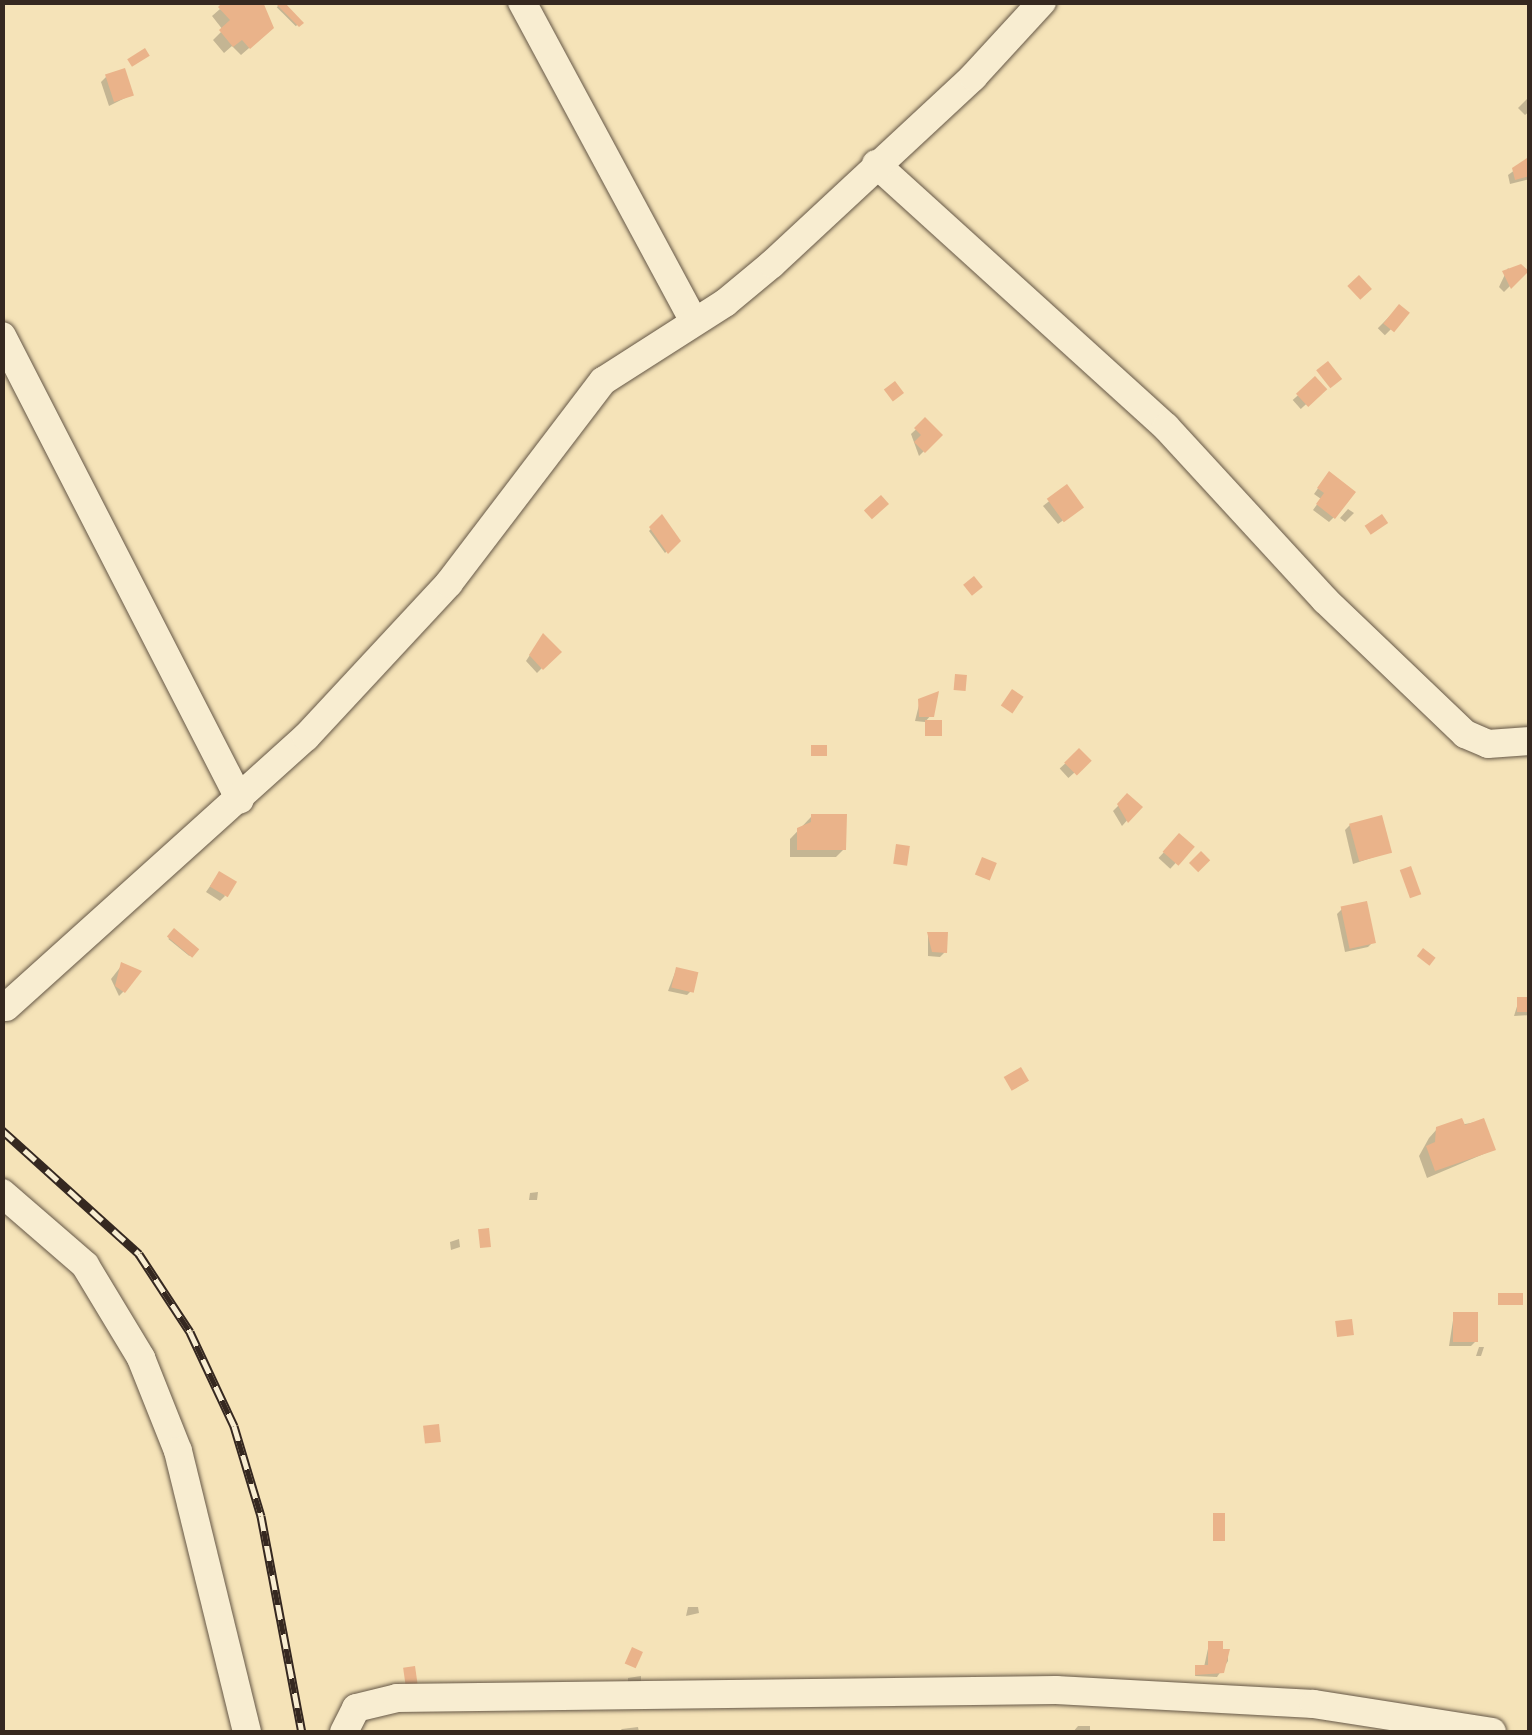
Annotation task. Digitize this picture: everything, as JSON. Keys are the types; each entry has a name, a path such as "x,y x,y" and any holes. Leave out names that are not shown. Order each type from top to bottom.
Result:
{"street":[{"path":"522,2 694,321"},
{"path":"6,1007 240,800 449,584 603,382 772,264 973,77 1042,2"},
{"path":"876,164 1166,427 1326,600 1464,734 1488,744 1530,741"},
{"path":"2,336 240,800"},
{"path":"2,1194 85,1265 141,1358 178,1451 247,1732"},
{"path":"344,1732 356,1708 397,1698 1056,1690 1314,1704 1492,1732"}],"building":[{"path":"223,2 263,2 274,28 250,49 242,40 233,47 219,30 230,20 218,7"},
{"path":"274,2 284,2 304,23 299,27"},
{"path":"145,48 150,56 132,67 127,59"},
{"path":"125,68 134,96 114,102 105,74"},
{"path":"1530,156 1530,176 1515,180 1512,168"},
{"path":"1521,264 1529,271 1511,289 1502,271"},
{"path":"1359,275 1372,289 1360,300 1347,286"},
{"path":"1399,304 1410,313 1394,332 1383,323"},
{"path":"1328,361 1342,379 1330,388 1316,370"},
{"path":"1315,376 1327,389 1308,407 1296,394"},
{"path":"895,381 904,393 893,401 884,389"},
{"path":"925,417 943,435 925,453 914,442 921,435 914,428"},
{"path":"1329,471 1356,492 1335,519 1316,504 1324,493 1317,488"},
{"path":"1067,484 1084,507 1064,522 1047,499"},
{"path":"881,495 889,504 872,519 864,510"},
{"path":"662,514 681,541 668,554 649,527"},
{"path":"1382,514 1388,523 1371,535 1365,526"},
{"path":"974,576 983,587 972,596 963,585"},
{"path":"543,633 562,652 543,670 529,655"},
{"path":"955,674 967,675 966,691 954,690"},
{"path":"1012,689 1024,697 1012,713 1001,706"},
{"path":"939,691 934,717 919,717 918,699"},
{"path":"925,720 942,720 942,736 925,736"},
{"path":"811,745 827,745 827,756 811,756"},
{"path":"1079,748 1092,761 1077,776 1064,763"},
{"path":"1127,793 1143,807 1128,823 1117,804"},
{"path":"811,814 847,814 846,850 797,850 797,828 811,822"},
{"path":"1382,815 1392,853 1359,861 1349,824"},
{"path":"1179,833 1195,847 1178,866 1163,852"},
{"path":"896,844 910,846 907,866 893,864"},
{"path":"1201,851 1210,860 1198,872 1189,863"},
{"path":"982,857 997,863 990,881 975,875"},
{"path":"1411,866 1421,894 1410,898 1400,870"},
{"path":"219,871 237,882 228,897 210,886"},
{"path":"1367,901 1376,943 1350,949 1341,907"},
{"path":"174,928 199,949 192,958 167,936"},
{"path":"927,932 948,932 947,953 932,952"},
{"path":"1423,948 1436,958 1429,966 1417,956"},
{"path":"121,962 142,971 125,993 115,986"},
{"path":"676,967 698,972 694,993 671,987"},
{"path":"1517,997 1530,997 1530,1012 1517,1012"},
{"path":"1021,1067 1029,1081 1012,1091 1004,1077"},
{"path":"1462,1118 1465,1125 1484,1118 1496,1150 1435,1171 1426,1146 1435,1142 1436,1127"},
{"path":"489,1228 491,1247 480,1248 478,1229"},
{"path":"1498,1293 1523,1293 1523,1305 1498,1305"},
{"path":"1453,1312 1478,1312 1478,1342 1453,1342"},
{"path":"1352,1319 1354,1335 1337,1337 1335,1321"},
{"path":"439,1424 441,1442 425,1444 423,1426"},
{"path":"1213,1513 1225,1513 1225,1541 1213,1541"},
{"path":"1208,1641 1223,1641 1223,1649 1230,1649 1224,1673 1195,1675 1195,1665 1208,1665"},
{"path":"632,1647 643,1652 636,1668 625,1663"},
{"path":"415,1666 418,1687 406,1688 403,1668"}],"railway":[{"path":"2,1130 139,1254 190,1332 234,1426 261,1516 302,1732"}]}
